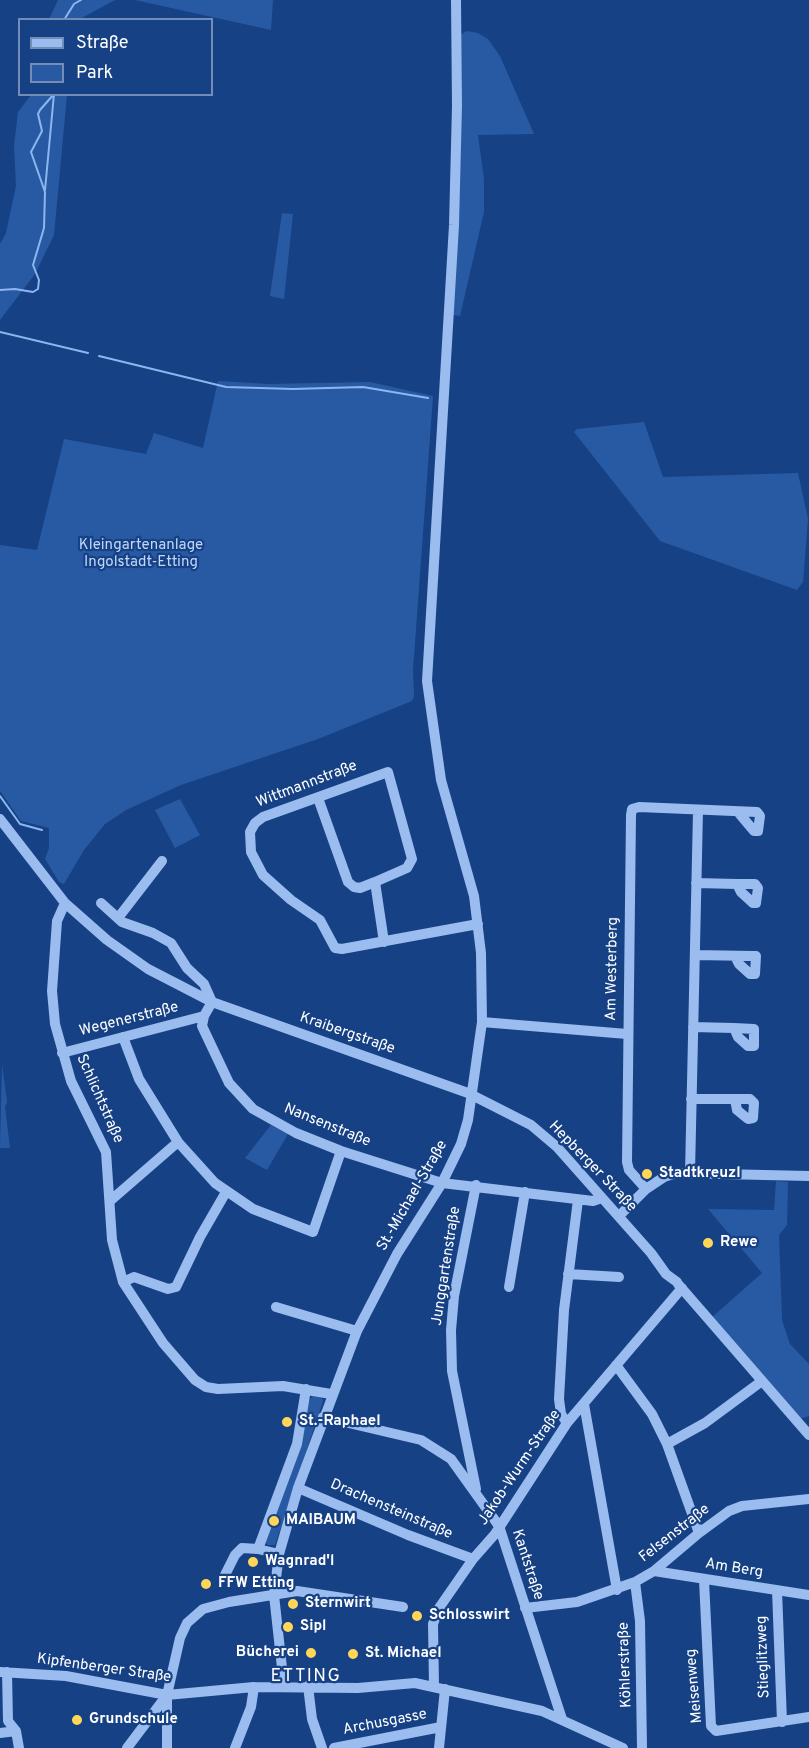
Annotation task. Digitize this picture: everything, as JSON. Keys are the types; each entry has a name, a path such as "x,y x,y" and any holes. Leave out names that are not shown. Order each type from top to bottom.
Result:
{"street":[{"name":"St.-Michael-Straße","path":"284,1686 274,1595 279,1554 298,1488 357,1331 398,1254 442,1183 461,1144 473,1095 482,1022 478,924 467,866 438,767 426,661 455,213 456,0"},
{"name":"Wittmannstraße","path":"375,882 407,868 412,859 388,772 259,820 250,832 249,842 256,864 263,874 291,900 320,920 336,948 384,942"},
{"path":"318,798 348,882 360,888 375,882 384,942 478,924"},
{"name":"Am Westerberg","path":"646,1189 629,1170 627,1162 627,1034 632,809 698,811"},
{"path":"690,1173 698,811 738,812"},
{"name":"Kraibergstraße","path":"0,819 66,903 107,940 148,969 212,1002 473,1095"},
{"path":"118,918 162,861"},
{"path":"696,882 737,884"},
{"name":"Schlichtstraße","path":"66,903 57,921 52,991 55,1024 71,1080 106,1152 111,1240 123,1282 163,1343 195,1380 206,1387 218,1389 283,1386 332,1394"},
{"path":"101,903 118,918 171,943 187,968 204,984 212,1002 204,1016"},
{"path":"695,955 735,956"},
{"name":"Wegenerstraße","path":"62,1053 204,1016"},
{"name":"Nansenstraße","path":"204,1016 202,1026 216,1061 237,1094 253,1109 277,1124 342,1151 442,1183 476,1185 578,1200 597,1201 602,1198"},
{"path":"482,1022 627,1034"},
{"path":"693,1027 734,1028"},
{"path":"123,1037 140,1078 178,1142 226,1192 253,1209 313,1232 342,1151"},
{"name":"Hepberger Straße","path":"473,1095 531,1125 557,1147 651,1253 666,1274 679,1285 807,1430"},
{"path":"691,1099 735,1099"},
{"path":"110,1201 178,1142"},
{"path":"619,1216 646,1189 664,1177 690,1173 809,1176"},
{"name":"Junggartenstraße","path":"476,1185 454,1296 451,1330 452,1371 477,1493"},
{"path":"123,1282 134,1277 168,1289 176,1287 226,1192"},
{"path":"509,1287 525,1192"},
{"path":"567,1424 561,1414 559,1399 568,1274 578,1200"},
{"path":"568,1274 619,1277"},
{"name":"Jakob-Wurm-Straße","path":"439,1748 440,1687 433,1624 439,1608 499,1526 567,1424 679,1285"},
{"path":"276,1306 357,1331"},
{"path":"616,1365 647,1406 667,1444 699,1533"},
{"path":"667,1444 705,1423 762,1381"},
{"path":"258,1549 297,1444 306,1389"},
{"path":"584,1404 617,1590"},
{"name":"Kantstraße","path":"323,1417 421,1440 451,1459 499,1526 562,1719"},
{"path":"451,1459 462,1461 470,1458"},
{"name":"Drachensteinstraße","path":"298,1488 408,1535 473,1559"},
{"name":"Felsenstraße","path":"525,1608 577,1602 635,1582 654,1571 729,1511 742,1506 809,1499"},
{"path":"225,1575 235,1555 242,1548 279,1554"},
{"name":"Am Berg","path":"654,1571 809,1595"},
{"name":"Meisenweg","path":"704,1580 711,1726 717,1731 809,1717"},
{"name":"Köhlerstraße","path":"635,1582 640,1621 642,1748"},
{"name":"Stieglitzweg","path":"777,1590 782,1722"},
{"path":"166,1748 167,1695 180,1638 194,1615 214,1605 306,1592 404,1607"},
{"path":"3,1672 8,1721 16,1731 19,1748"},
{"name":"Kipfenberger Straße","path":"3,1672 66,1676 167,1695 284,1686 358,1688 395,1683 440,1687 562,1719 623,1748"},
{"path":"308,1686 312,1719 322,1748"},
{"path":"235,1748 251,1707 254,1687"},
{"path":"127,1748 167,1695"},
{"name":"Archusgasse","path":"334,1748 441,1727"},
{"path":"0,1733 16,1731"},
{"path":"599,1748 611,1742"}],"green space":[{"path":"58,0 115,0 82,18 49,18"},
{"path":"135,0 273,0 271,30"},
{"path":"467,31 478,33 488,39 500,56 534,134 478,135 484,179 484,212 460,316 453,315 460,35"},
{"path":"30,96 67,96 54,235 35,274 0,320 0,244 6,233 16,186 14,146 18,112"},
{"path":"282,213 293,214 284,299 270,296"},
{"name":"Kleingartenanlage Ingolstadt-Etting","path":"218,381 269,384 370,382 433,396 413,670 414,696 412,701 318,739 181,785 126,810 105,824 84,850 64,884 59,882 45,859 49,848 49,828 21,821 0,791 0,545 37,550 64,439 146,454 154,433 203,448"},
{"path":"644,422 663,477 798,473 808,519 803,582 797,590 660,541 574,432 577,429"},
{"path":"180,799 200,835 175,848 155,810"},
{"path":"2,1064 7,1102 5,1107 10,1148 0,1148"},
{"path":"271,1125 288,1134 267,1170 245,1158"},
{"path":"776,1181 788,1182 787,1225 779,1235 782,1320 790,1344 809,1364 809,1416 800,1419 711,1318 762,1273 708,1209 774,1210"},
{"path":"313,1396 322,1398 323,1401 275,1545 268,1545 263,1541 308,1401"}],"waterway":[{"path":"65,18 74,4 81,0"},
{"path":"0,290 15,289 33,292 38,289 39,280 33,265 44,228 45,192 31,152 42,131 38,114 52,96"},
{"path":"45,190 54,96"},
{"path":"0,332 88,353"},
{"path":"99,356 226,387 293,389 363,387 428,398"},
{"path":"0,796 20,824 42,830"}],"place":[{"name":"Stadtkreuzl","path":"647,1174"},
{"name":"Rewe","path":"708,1243"},
{"name":"St.-Raphael","path":"287,1422"},
{"name":"MAIBAUM","path":"274,1521"},
{"name":"Wagnrad'l","path":"253,1562"},
{"name":"FFW Etting","path":"206,1584"},
{"name":"Sternwirt","path":"293,1604"},
{"name":"Schlosswirt","path":"417,1616"},
{"name":"Sipl","path":"288,1627"},
{"name":"Bücherei","path":"311,1653"},
{"name":"St. Michael","path":"353,1654"},
{"name":"Grundschule","path":"77,1720"}],"district":[{"name":"ETTING","path":"306,1677"}]}
